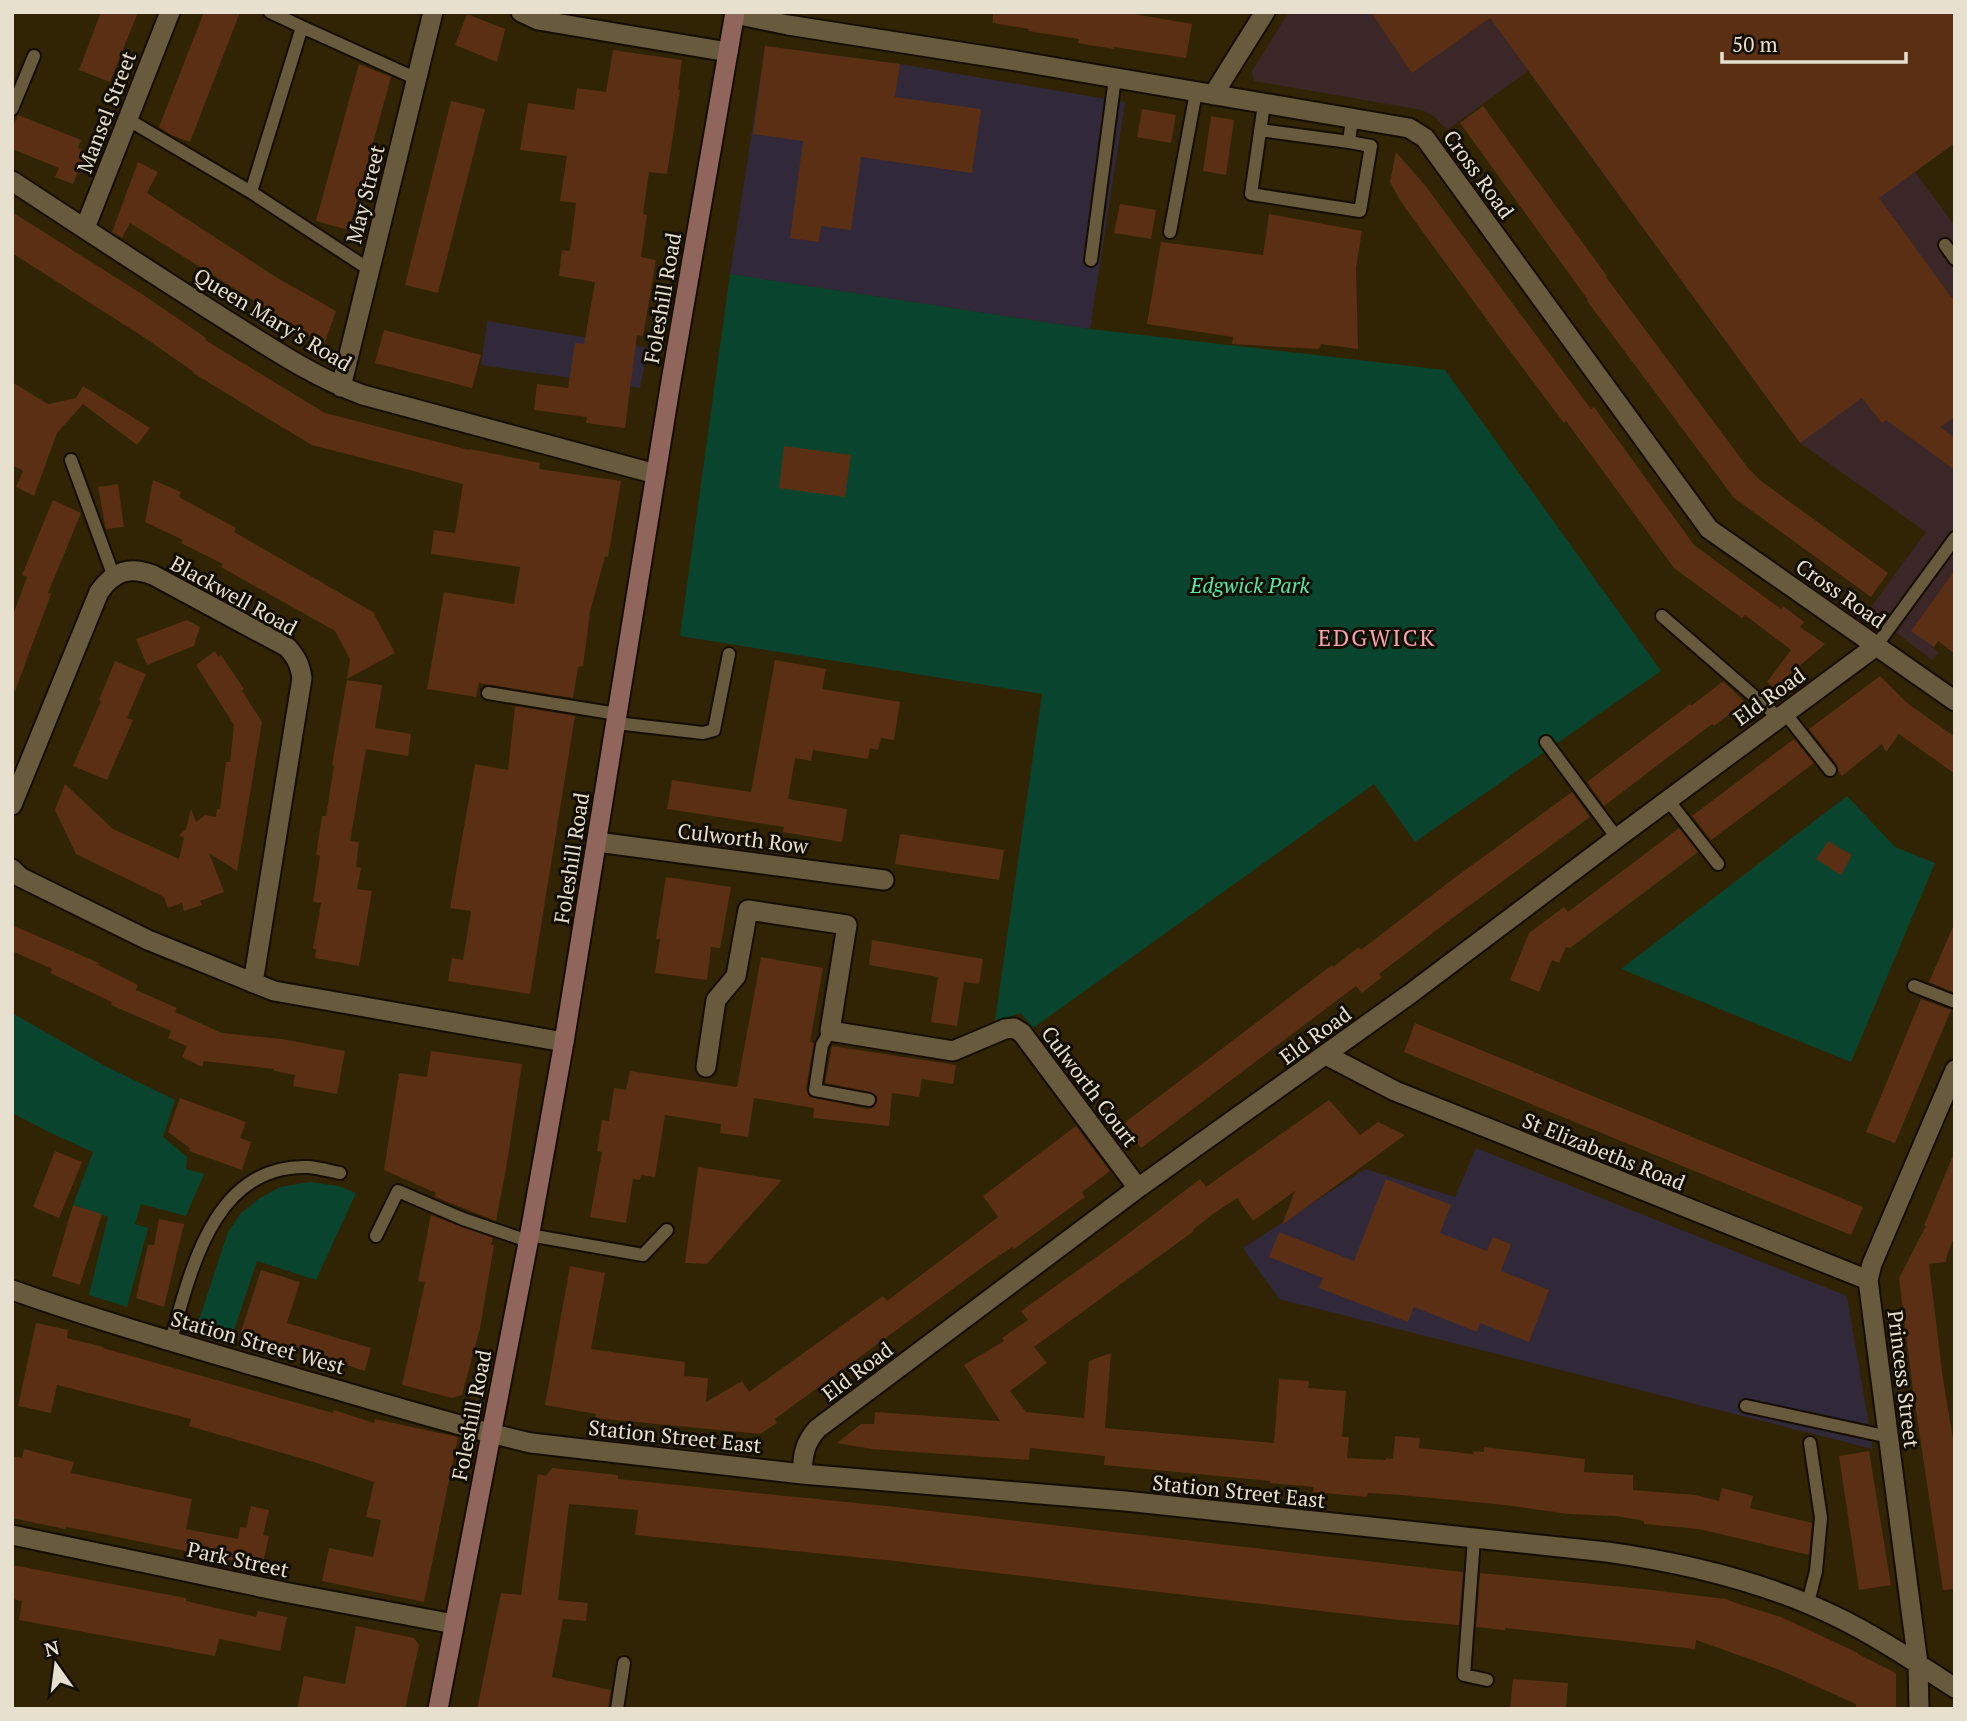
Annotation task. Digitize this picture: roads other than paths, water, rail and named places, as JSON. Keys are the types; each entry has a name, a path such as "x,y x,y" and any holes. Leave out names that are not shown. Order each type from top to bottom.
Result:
{"main road":[{"name":"Foleshill Road","path":"438,1709 564,1042 656,474 735,13"}],"street":[{"name":"Mansel Street","path":"85,228 170,12"},
{"name":"May Street","path":"341,387 433,12"},
{"path":"521,12 538,20 728,52"},
{"path":"1204,93 1265,12"},
{"name":"Cross Road","path":"735,13 788,25 1409,128 1425,138 1709,528 1955,701"},
{"name":"Queen Mary's Road","path":"12,181 274,350 341,387 656,474"},
{"name":"Blackwell Road","path":"114,577 118,573 131,570 153,575 287,647 296,656 300,666 302,678 253,983"},
{"path":"12,805 99,592 114,577"},
{"name":"Eld Road","path":"802,1474 807,1441 817,1429 1138,1188 1326,1055 1876,646"},
{"name":"Culworth Row","path":"597,842 884,880"},
{"path":"12,869 20,877 148,940 274,991 564,1042"},
{"path":"706,1067 716,1000 736,976 748,910 846,925 830,1031"},
{"name":"Culworth Court","path":"830,1031 953,1051 1005,1029 1014,1028 1022,1033 1138,1188"},
{"name":"St Elizabeths Road","path":"1326,1055 1395,1091 1868,1280"},
{"name":"Princess Street","path":"1919,1709 1918,1664 1868,1280 1872,1264 1955,1070"},
{"name":"Station Street West","path":"12,1290 91,1317 491,1434"},
{"name":"Station Street East","path":"491,1434 531,1443 802,1474 1125,1501 1652,1559 1752,1583 1808,1603 1838,1617 1955,1688"},
{"name":"Park Street","path":"12,1535 289,1593 454,1624"}],"lane":[{"path":"270,12 417,79"},
{"path":"251,192 302,27"},
{"path":"12,109 34,56"},
{"path":"1091,260 1115,78"},
{"path":"1170,232 1204,93"},
{"path":"1261,130 1371,146 1360,211 1251,194 1265,104"},
{"path":"127,119 251,192 370,270"},
{"path":"1349,142 1352,119"},
{"path":"1945,245 1955,259"},
{"path":"71,460 114,577"},
{"path":"1876,646 1955,538"},
{"path":"1662,616 1782,715 1830,770"},
{"path":"488,694 702,733 713,730 729,654"},
{"path":"1546,742 1617,838"},
{"path":"1668,800 1718,864"},
{"path":"1914,986 1955,1002"},
{"path":"830,1031 822,1045 815,1090 869,1100"},
{"path":"171,1340 199,1251 210,1226 232,1197 254,1180 288,1168 309,1167 340,1173"},
{"path":"376,1236 398,1191 463,1219 528,1238 643,1255 667,1230"},
{"path":"1746,1406 1889,1437"},
{"path":"1808,1603 1816,1571 1821,1518 1810,1443"},
{"path":"1474,1539 1464,1675 1487,1680"},
{"path":"617,1709 625,1662"}],"district":[{"name":"EDGWICK","path":"1377,637"}],"park label":[{"name":"Edgwick Park","path":"1250,585"}]}
